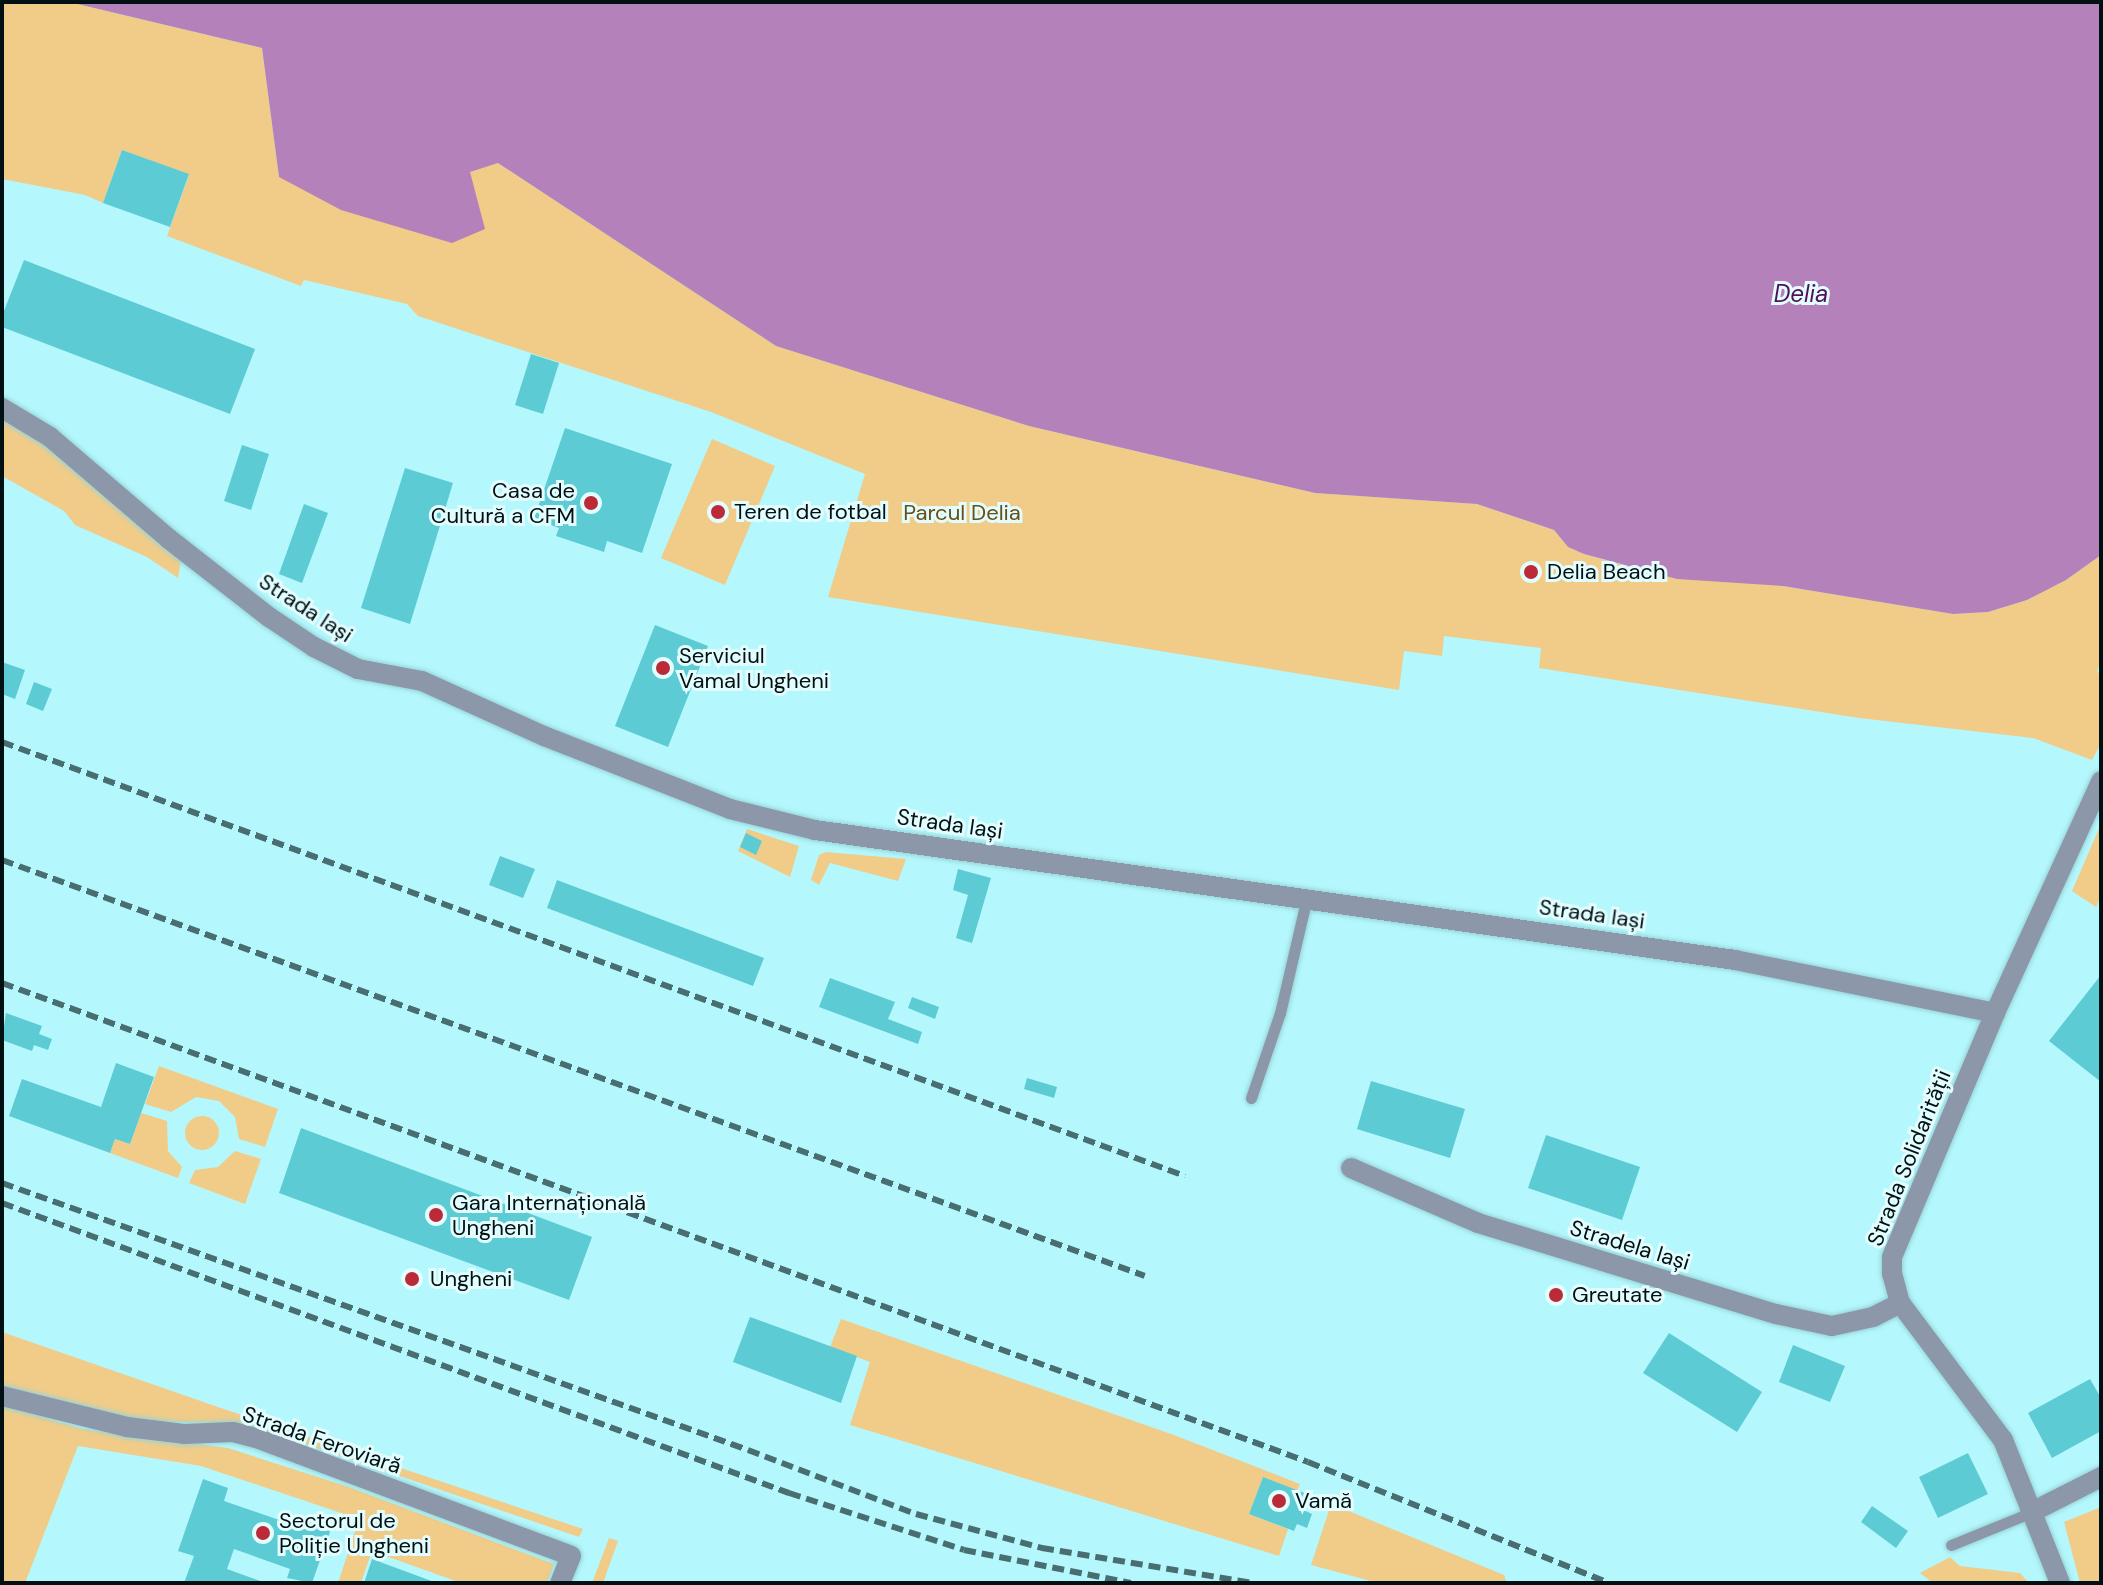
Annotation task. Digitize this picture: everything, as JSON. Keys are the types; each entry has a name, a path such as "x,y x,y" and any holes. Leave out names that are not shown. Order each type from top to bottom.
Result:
{"street":[{"name":"Strada Iași","path":"2,408 50,437 169,539 269,617 314,647 358,669 422,681 687,794 772,821 815,830 1307,896 1735,960 1995,1013"},
{"name":"Strada Solidarității","path":"2060,1583 2003,1440 1900,1303 1892,1274 1892,1257 1995,1013 2101,781"},
{"name":"Stradela Iași","path":"1351,1168 1478,1223 1776,1314 1832,1326 1873,1317 1900,1303"},
{"name":"Strada Feroviară","path":"2,1396 127,1427 184,1434 233,1432 256,1438 571,1556 560,1583"},
{"path":"2030,1513 2101,1477"}],"lane":[{"path":"1251,1098 1280,1013 1307,896"},
{"path":"1951,1545 2030,1513"}],"green space":[{"name":"Parcul Delia","path":"2,2 69,2 262,48 279,177 470,171 498,163 776,346 1029,426 1315,493 1477,504 1554,530 1568,547 1626,566 1783,586 1953,614 1988,612 2027,600 2066,580 2101,555 2101,660 2097,672 2101,674 2101,743 2092,760 2033,738 1859,718 1539,668 1541,648 1444,636 1442,656 1404,651 1399,690 828,597 865,474 711,412 418,316 407,304 304,280 301,286 167,236 189,175 122,150 103,203 85,195 2,179"},
{"path":"2,417 47,445 181,560 178,578 147,557 75,525 64,511 2,476"},
{"name":"Teren de fotbal","path":"712,439 775,466 725,585 661,558"},
{"path":"2101,824 2101,896 2096,907 2072,891"},
{"path":"747,829 799,846 790,877 738,851"},
{"path":"826,852 906,859 898,881 830,863 819,885 811,880 819,855"},
{"path":"159,1066 278,1109 265,1147 239,1139 235,1117 219,1101 196,1097 171,1112 145,1104"},
{"path":"141,1113 167,1121 168,1151 182,1167 178,1178 110,1153 115,1139 130,1144"},
{"path":"202,1116 214,1121 219,1133 214,1145 202,1150 190,1145 185,1133 190,1121"},
{"path":"235,1151 261,1159 245,1204 189,1183 195,1170 218,1167"},
{"path":"841,1319 1174,1435 1300,1484 1297,1491 1263,1477 1249,1514 1288,1529 1279,1556 850,1425 870,1362 830,1347"},
{"path":"2,1332 583,1529 579,1537 247,1424 143,1421 2,1386"},
{"path":"2,1405 83,1429 228,1448 349,1487 554,1564 547,1583 461,1583 372,1551 361,1583 338,1583 359,1519 201,1466 78,1446 25,1583 2,1583"},
{"path":"1334,1505 1504,1575 1507,1583 1378,1583 1311,1565 1330,1507"},
{"path":"2101,1507 2101,1583 2080,1583 2064,1522"},
{"path":"609,1538 618,1541 603,1583 592,1583"},
{"path":"1950,1557 1960,1566 2020,1573 2029,1583 1933,1583 1920,1573"}],"water":[{"name":"Delia","path":"69,2 2101,2 2101,555 2066,580 2027,600 1988,612 1953,614 1783,586 1677,579 1584,554 1568,547 1554,530 1477,504 1315,493 1029,426 776,346 498,163 470,172 485,229 452,243 341,210 279,177 262,48"}],"building":[{"path":"122,150 189,174 170,227 103,203"},
{"path":"24,260 255,349 230,414 2,327 2,316"},
{"path":"531,354 559,363 543,414 515,405"},
{"path":"565,428 672,464 642,553 607,541 604,552 556,536 559,528 534,519"},
{"path":"242,445 269,454 251,510 224,501"},
{"path":"405,468 453,483 410,624 361,608"},
{"path":"304,504 328,513 302,583 279,574"},
{"path":"655,625 708,646 668,747 615,726"},
{"path":"2,662 25,670 15,699 2,694"},
{"path":"34,682 52,689 43,711 26,704"},
{"path":"746,833 762,841 756,855 740,847"},
{"path":"500,856 535,869 523,898 489,885"},
{"path":"958,869 991,878 972,943 956,938 968,895 953,890"},
{"path":"557,880 764,958 753,986 547,908"},
{"path":"2101,975 2101,1082 2049,1041"},
{"path":"830,978 895,1002 888,1019 922,1032 918,1044 819,1007"},
{"path":"912,997 939,1007 935,1019 908,1008"},
{"path":"6,1013 42,1026 39,1034 52,1039 48,1050 34,1045 32,1051 2,1040"},
{"path":"116,1063 154,1077 130,1144 115,1139 110,1153 9,1116 22,1079 101,1107"},
{"path":"1027,1078 1057,1087 1054,1098 1024,1089"},
{"path":"1371,1081 1465,1109 1450,1158 1357,1129"},
{"name":"Gara Internațională Ungheni","path":"301,1128 592,1237 569,1300 279,1193"},
{"path":"1546,1135 1640,1167 1622,1220 1528,1188"},
{"name":"Greutate","path":"1554,1284 1567,1294 1558,1306 1545,1296"},
{"path":"750,1317 857,1356 841,1403 733,1362"},
{"path":"1669,1333 1762,1392 1737,1432 1643,1373"},
{"path":"1793,1345 1845,1366 1830,1402 1779,1382"},
{"path":"2090,1379 2101,1398 2101,1431 2052,1458 2028,1413"},
{"path":"1968,1453 1988,1494 1938,1518 1919,1477"},
{"name":"Vamă","path":"1263,1477 1307,1494 1301,1509 1312,1514 1307,1528 1297,1524 1294,1531 1249,1514"},
{"path":"203,1479 228,1488 224,1501 308,1530 312,1519 332,1526 312,1583 287,1578 290,1569 234,1549 227,1569 266,1583 184,1583 194,1556 178,1551"},
{"path":"1872,1506 1908,1531 1896,1548 1861,1522"},
{"path":"372,1559 437,1583 364,1583"}],"railway":[{"path":"2,742 1185,1176"},
{"path":"2,860 1145,1276"},
{"path":"2,983 1308,1462 1609,1583"},
{"path":"2,1183 748,1450 916,1514 1042,1548 1254,1583"},
{"path":"2,1203 789,1493 964,1550 1131,1583"}],"place":[{"name":"Casa de Cultură a CFM","path":"591,503"},
{"name":"Teren de fotbal","path":"718,512"},
{"name":"Delia Beach","path":"1531,572"},
{"name":"Serviciul Vamal Ungheni","path":"663,668"},
{"name":"Gara Internațională Ungheni","path":"436,1215"},
{"name":"Ungheni","path":"412,1279"},
{"name":"Greutate","path":"1556,1295"},
{"name":"Vamă","path":"1279,1501"},
{"name":"Sectorul de Poliție Ungheni","path":"263,1533"}]}
